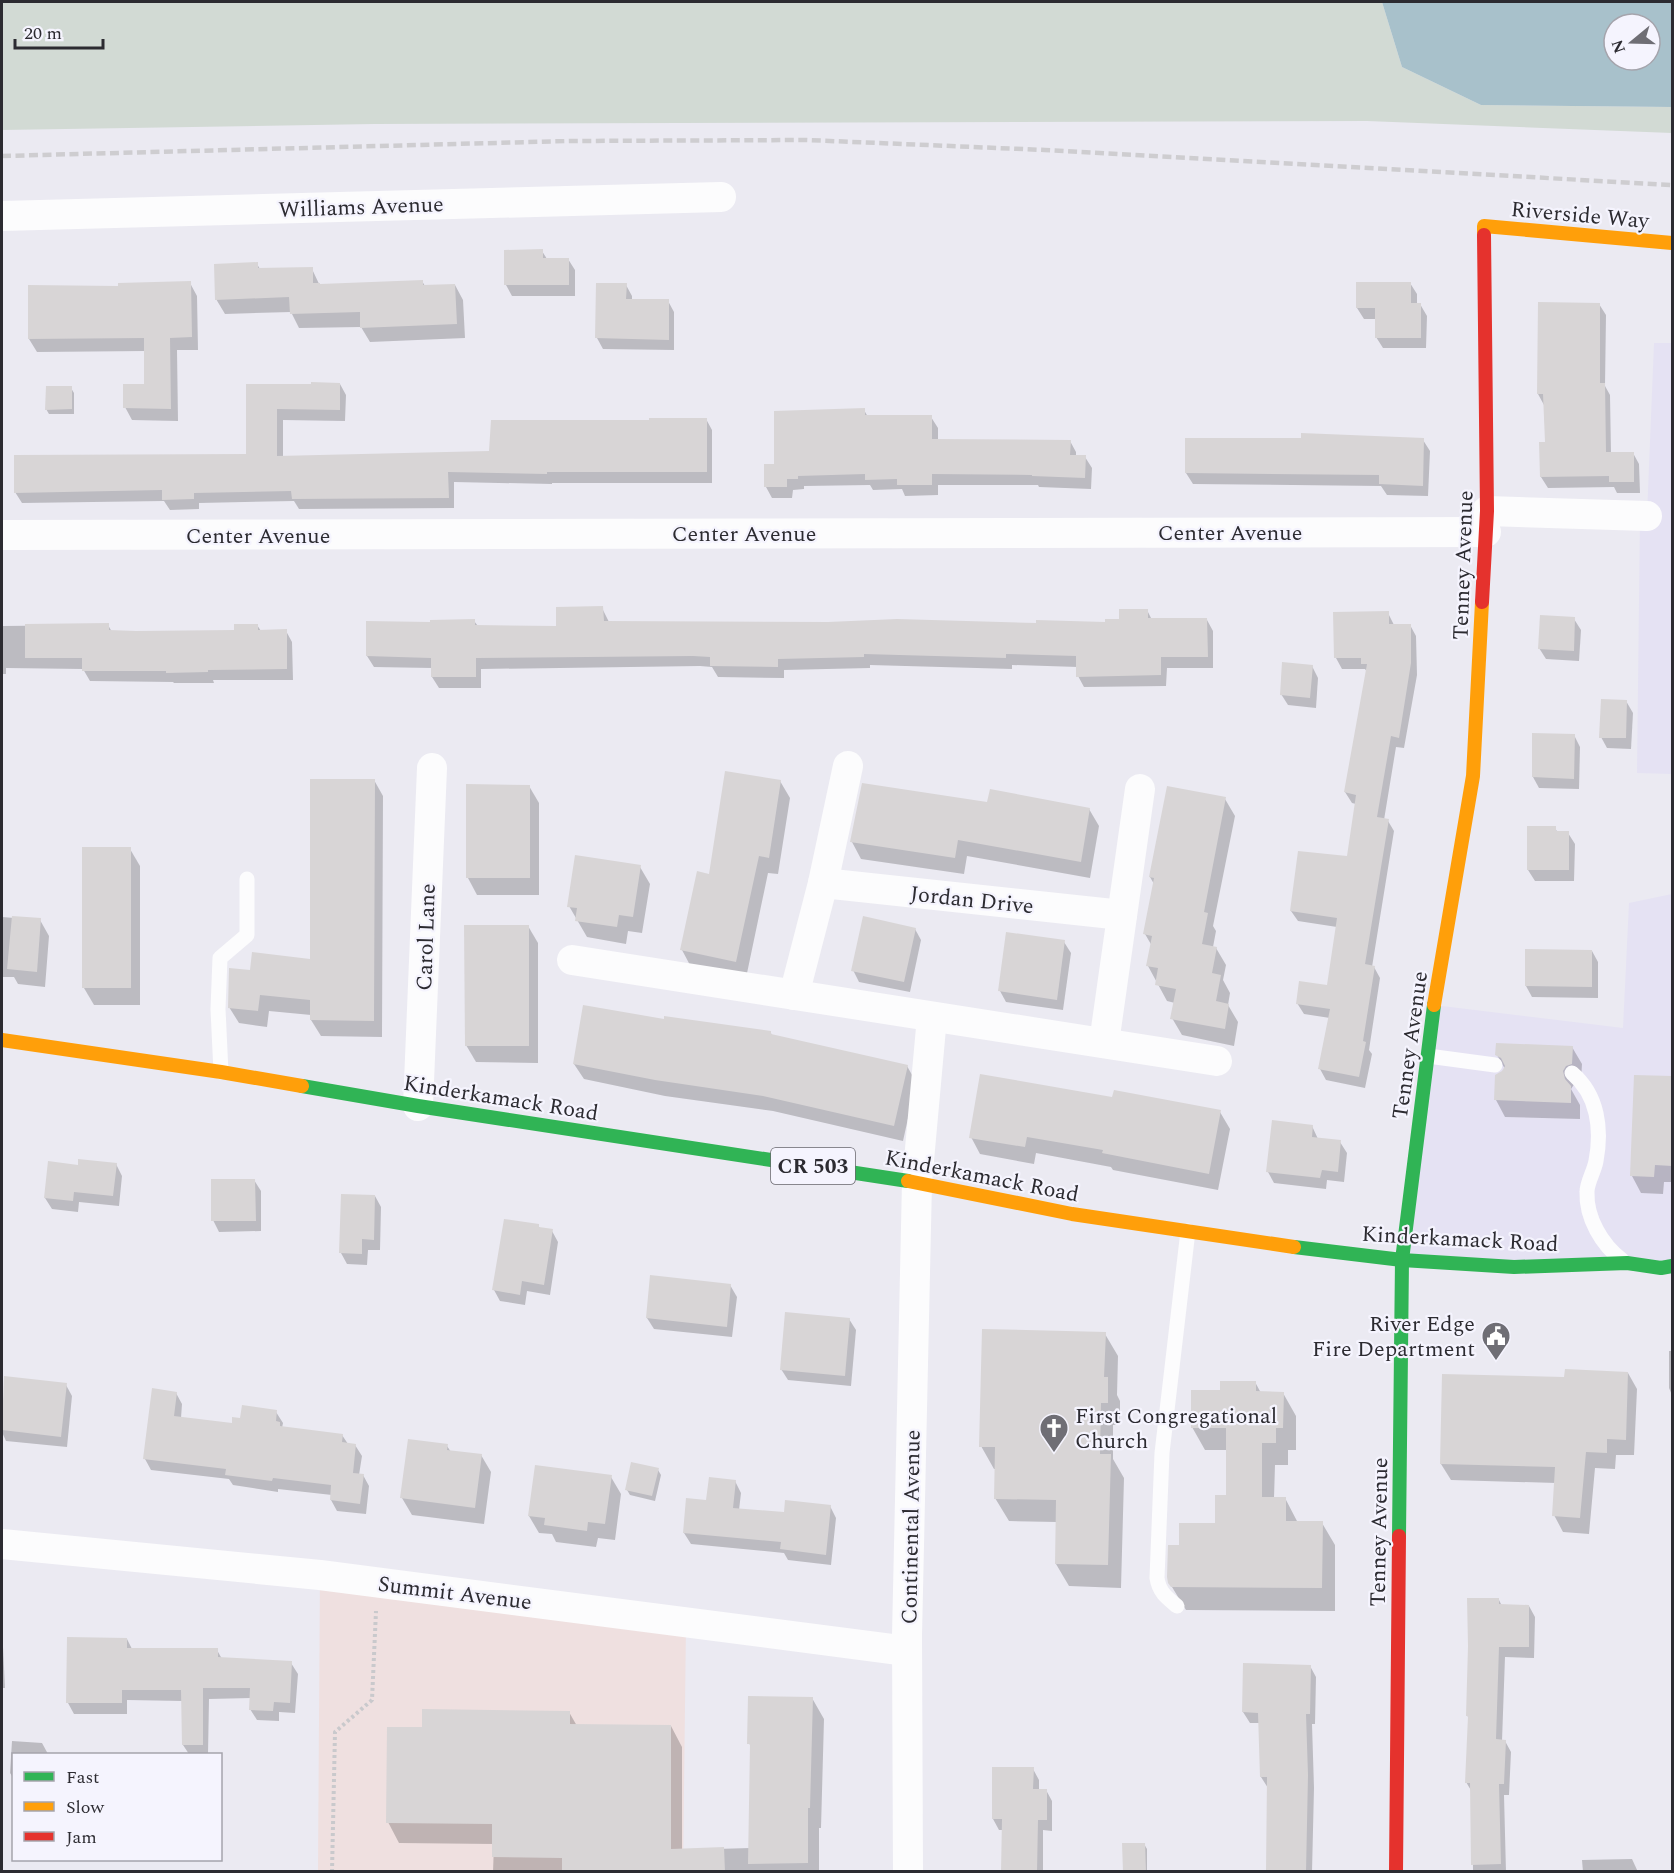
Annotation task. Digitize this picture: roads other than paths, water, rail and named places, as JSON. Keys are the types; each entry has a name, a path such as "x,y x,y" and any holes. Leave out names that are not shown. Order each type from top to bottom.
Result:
{"street":[{"name":"Williams Avenue","path":"2,216 721,197"},
{"name":"Riverside Way","path":"1484,226 1672,243"},
{"name":"Tenney Avenue","path":"1396,1872 1402,1260 1436,997 1473,776 1487,521 1484,226"},
{"name":"Center Avenue","path":"2,536 1487,521 1647,516"},
{"path":"794,995 823,883 848,766"},
{"name":"Carol Lane","path":"418,1106 432,768"},
{"path":"1104,1044 1140,789"},
{"name":"Jordan Drive","path":"823,883 1122,915"},
{"path":"572,960 1217,1061"},
{"path":"917,1182 932,1017"},
{"path":"13,1028 68,1049"},
{"name":"Kinderkamack Road","path":"2,1040 221,1072 418,1106 917,1182 1072,1214 1188,1232 1402,1260 1514,1267 1627,1263 1661,1268 1672,1266"},
{"name":"Continental Avenue","path":"908,1872 907,1651 917,1182"},
{"name":"Summit Avenue","path":"2,1544 320,1575 907,1651"}],"lane":[{"path":"221,1072 218,1009 220,958 247,935 247,879"},
{"path":"1428,1056 1495,1065"},
{"path":"1572,1073 1589,1091 1598,1120 1596,1162 1587,1190 1587,1205 1597,1230 1609,1250 1627,1263"},
{"path":"1177,1606 1158,1586 1158,1533 1162,1453 1188,1232"}],"water":[{"path":"1382,2 1672,2 1672,107 1481,105 1402,67"}],"railway":[{"path":"2,156 569,141 807,140 1045,150 1672,185"}],"place":[{"name":"River Edge Fire Department","path":"1496,1362"},
{"name":"First Congregational Church","path":"1054,1454"}]}
